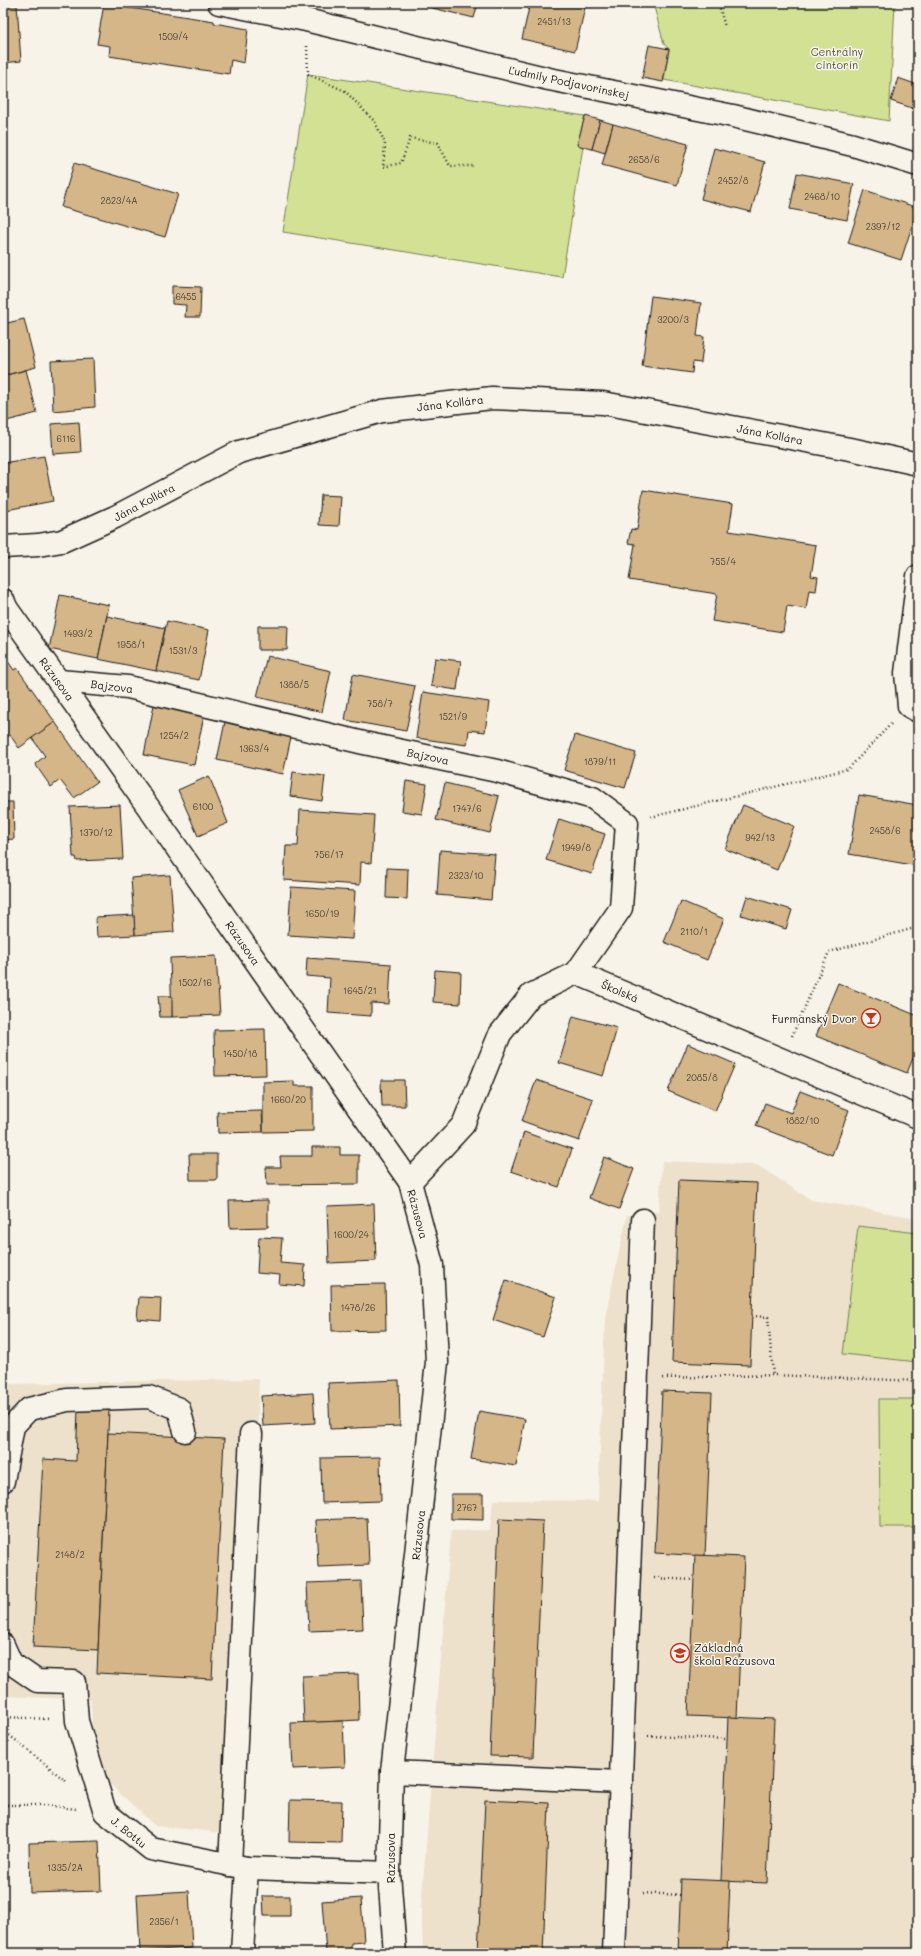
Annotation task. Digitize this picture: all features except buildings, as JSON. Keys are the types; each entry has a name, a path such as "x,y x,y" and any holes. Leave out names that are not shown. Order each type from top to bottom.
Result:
{"street":[{"name":"Ľudmily Podjavorinskej","path":"219,3 306,20 549,79 756,122 853,145 918,165"},
{"name":"Jána Kollára","path":"3,547 38,545 62,541 115,517 239,452 382,411 492,398 604,403 855,450 918,464"},
{"path":"914,708 906,673 918,576"},
{"name":"Rázusova","path":"3,600 7,609 410,1182 432,1265 437,1362 392,1772 389,1873 395,1953"},
{"name":"Bajzova","path":"59,681 128,687 364,743 498,771 593,798 628,823"},
{"path":"410,1182 463,1125 500,1034 531,995 576,973 621,908 628,823"},
{"name":"Školská","path":"576,973 918,1117"},
{"path":"614,1953 643,1220"},
{"path":"3,1481 13,1426 29,1409 67,1400 149,1397 179,1409 185,1430"},
{"path":"242,1953 238,1866 251,1434"},
{"name":"J. Bottu","path":"3,1644 12,1663 37,1681 74,1682 77,1721 105,1812 151,1850 238,1866 389,1873"},
{"path":"392,1772 621,1782"}],"path":[{"path":"714,3 720,9 725,27"},
{"path":"306,20 308,74 345,90 375,122 385,143 383,167 401,163 410,138 438,143 450,166 473,166"},
{"path":"628,823 848,769 914,708"},
{"path":"782,1059 830,952 918,927"},
{"path":"752,1316 768,1317 773,1376"},
{"path":"660,1378 773,1376 918,1381"},
{"path":"651,1578 694,1580"},
{"path":"3,1716 77,1721"},
{"path":"3,1730 69,1783"},
{"path":"645,1736 727,1739"},
{"path":"3,1805 46,1805 105,1812"},
{"path":"638,1893 680,1895"}],"shaded area":[{"name":"Základná škola Rázusova","path":"662,1161 757,1165 811,1200 918,1218 918,1953 423,1953 421,1908 451,1531 490,1530 493,1500 598,1501 605,1318 627,1215 659,1211"},
{"path":"259,1379 245,1835 155,1826 110,1784 92,1726 91,1700 3,1696 3,1384"}],"green space":[{"name":"Centrálny cintorín","path":"653,3 895,3 889,121 664,80 669,49 664,44"},
{"path":"308,74 585,116 577,144 583,147 562,277 283,232"},
{"path":"858,1226 918,1233 918,1362 843,1354"},
{"path":"879,1399 918,1399 918,1527 880,1527"}],"place":[{"name":"Furmanský Dvor","path":"871,1018"},
{"name":"Základná škola Rázusova","path":"680,1653"}]}
